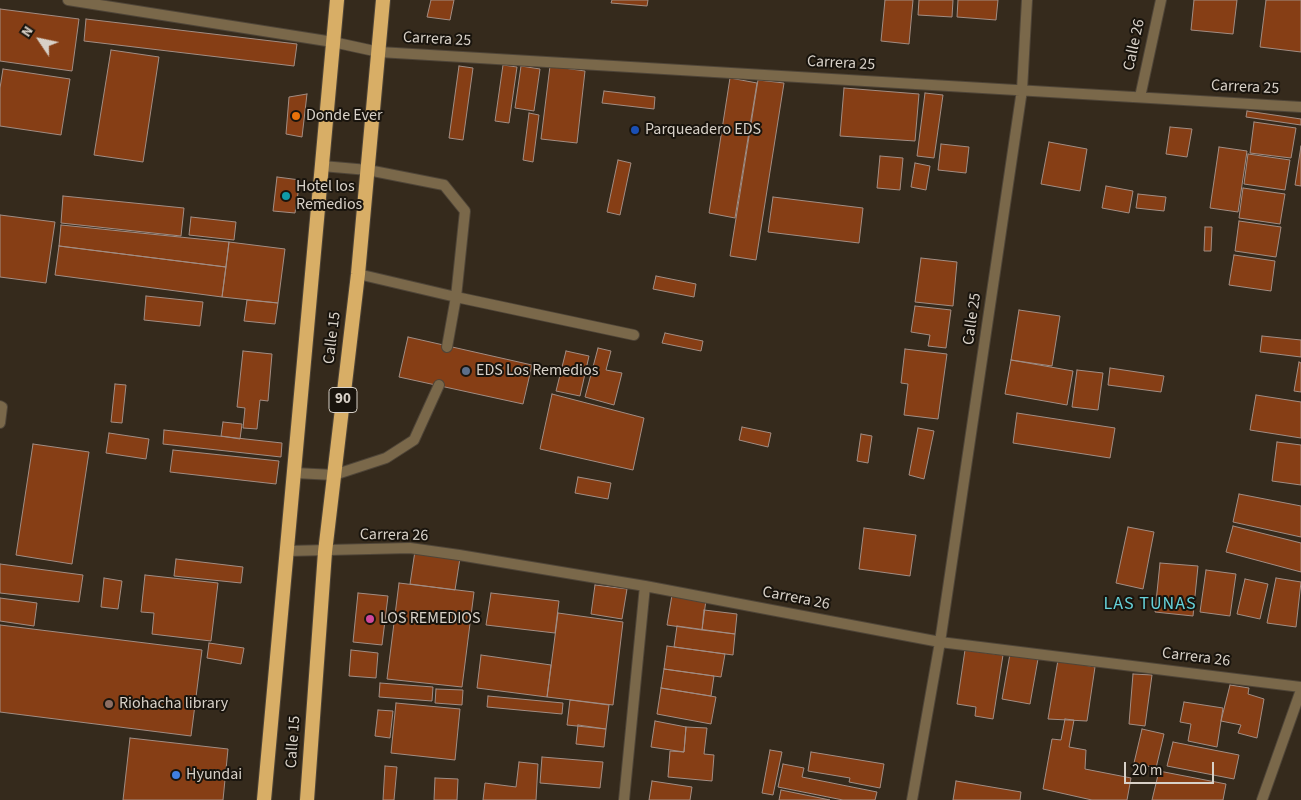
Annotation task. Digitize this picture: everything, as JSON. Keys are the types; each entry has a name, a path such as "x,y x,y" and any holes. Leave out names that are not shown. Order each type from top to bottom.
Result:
{"highway":[{"name":"Calle 15","path":"264,800 337,0"},
{"name":"Calle 15","path":"307,800 325,552 358,274 384,0"}],"street":[{"name":"Carrera 25","path":"68,0 333,42 379,52 1301,107"},
{"name":"Calle 25","path":"912,800 940,642 1022,90 1026,0"},
{"name":"Calle 26","path":"1140,97 1161,0"},
{"path":"322,166 368,170 444,185 465,211 456,297 448,347"},
{"path":"358,274 634,335"},
{"path":"295,473 334,474 386,458 414,440 439,385"},
{"path":"0,423 1,406"},
{"name":"Carrera 26","path":"287,551 325,552 410,548 645,586 940,642 1301,688"},
{"path":"624,800 645,586"},
{"path":"1262,800 1301,688"}],"building":[{"path":"431,0 454,0 450,20 427,17"},
{"path":"612,0 648,0 647,6 611,3"},
{"path":"885,0 913,0 909,44 881,41"},
{"path":"919,0 953,0 952,17 918,15"},
{"path":"958,0 998,0 996,20 957,17"},
{"path":"1194,0 1237,0 1233,34 1191,30"},
{"path":"1266,0 1301,0 1301,52 1260,47"},
{"path":"0,9 79,19 72,71 0,61"},
{"path":"86,19 297,44 294,66 84,41"},
{"path":"111,50 159,57 143,162 94,155"},
{"path":"503,65 517,67 509,123 495,121"},
{"path":"459,66 473,68 463,140 449,138"},
{"path":"521,66 540,69 534,111 515,108"},
{"path":"550,66 585,71 577,143 541,139"},
{"path":"3,69 70,79 61,135 0,126 0,88"},
{"path":"730,78 757,83 735,218 709,213"},
{"path":"758,80 784,83 756,260 730,256"},
{"path":"844,88 919,94 915,141 840,136"},
{"path":"604,91 655,97 654,109 602,103"},
{"path":"925,93 943,95 934,158 917,156"},
{"name":"Donde Ever","path":"307,94 302,137 286,134 289,97"},
{"path":"1247,111 1301,119 1301,125 1246,117"},
{"path":"529,113 539,115 533,162 523,160"},
{"path":"1254,122 1296,128 1291,158 1250,153"},
{"path":"1170,127 1192,129 1187,157 1166,154"},
{"path":"1049,142 1087,149 1080,191 1041,184"},
{"path":"941,144 969,147 966,173 938,170"},
{"path":"1301,146 1301,186 1295,185"},
{"path":"1219,147 1247,151 1238,212 1210,208"},
{"path":"1248,154 1290,160 1285,190 1244,184"},
{"path":"880,156 903,158 900,190 877,188"},
{"path":"618,160 631,163 620,215 607,212"},
{"path":"915,163 930,166 926,190 911,187"},
{"name":"Hotel los Remedios","path":"277,177 300,180 295,213 273,211"},
{"path":"1106,186 1133,191 1129,213 1102,208"},
{"path":"1243,188 1285,194 1280,224 1239,218"},
{"path":"1138,194 1166,197 1164,211 1136,208"},
{"path":"63,196 184,208 181,236 61,223"},
{"path":"773,197 863,208 859,243 768,232"},
{"path":"0,215 55,222 46,283 0,277"},
{"path":"191,217 236,222 234,240 189,235"},
{"path":"1239,221 1281,227 1276,257 1235,251"},
{"path":"61,225 229,242 226,267 59,246"},
{"path":"1205,227 1212,227 1211,251 1204,251"},
{"path":"229,242 285,249 278,303 222,297"},
{"path":"59,246 226,267 222,297 55,275"},
{"path":"1234,255 1275,261 1271,291 1229,285"},
{"path":"921,258 957,262 953,306 915,302"},
{"path":"656,276 696,284 694,297 653,289"},
{"path":"146,296 203,302 200,326 144,320"},
{"path":"247,300 278,303 275,324 244,321"},
{"path":"915,306 951,310 946,348 928,346 930,335 911,332"},
{"path":"1019,310 1060,316 1052,366 1011,360"},
{"path":"665,333 703,341 701,351 662,343"},
{"path":"1262,336 1301,340 1301,357 1260,352"},
{"name":"EDS Los Remedios","path":"408,337 532,365 523,404 399,377"},
{"path":"598,348 611,351 606,370 622,373 614,405 585,397"},
{"path":"905,349 947,354 938,419 904,415 908,384 901,383"},
{"path":"243,351 272,354 268,401 260,400 257,429 243,428 245,408 237,407"},
{"path":"566,351 589,356 580,396 556,391"},
{"path":"1011,360 1073,371 1067,405 1005,394"},
{"path":"1299,362 1301,363 1301,392 1294,391"},
{"path":"1110,368 1164,376 1161,392 1108,385"},
{"path":"1077,370 1103,373 1098,410 1072,407"},
{"path":"115,384 126,385 122,423 111,422"},
{"path":"552,394 644,418 633,470 540,449"},
{"path":"1256,395 1301,402 1301,438 1250,430"},
{"path":"1017,413 1115,428 1110,458 1013,443"},
{"path":"223,422 242,424 240,439 221,436"},
{"path":"742,427 771,433 768,447 739,440"},
{"path":"918,428 934,431 924,479 909,475"},
{"path":"164,430 282,443 281,457 163,444"},
{"path":"109,433 149,439 146,459 106,453"},
{"path":"861,434 872,436 868,463 857,461"},
{"path":"1277,442 1301,445 1301,485 1272,481"},
{"path":"33,444 89,452 72,564 16,555"},
{"path":"173,450 279,461 276,484 170,472"},
{"path":"578,477 611,483 608,499 575,493"},
{"path":"1239,494 1301,506 1301,537 1233,522"},
{"path":"1233,526 1301,543 1301,572 1226,552"},
{"path":"1128,527 1154,532 1143,589 1116,583"},
{"path":"864,528 916,535 910,576 859,569"},
{"path":"415,551 460,558 455,590 410,584"},
{"path":"176,559 243,567 241,583 174,576"},
{"path":"1160,563 1198,566 1193,616 1155,612"},
{"path":"0,564 83,575 79,602 0,593"},
{"path":"1206,570 1236,574 1230,616 1200,612"},
{"path":"145,575 218,583 211,641 152,634 154,613 141,612"},
{"path":"104,578 122,581 118,609 101,607"},
{"path":"1276,578 1301,582 1296,627 1267,623"},
{"path":"1245,579 1268,584 1260,619 1237,614"},
{"path":"399,583 474,592 462,687 387,679"},
{"path":"595,585 627,589 622,619 591,614"},
{"name":"LOS REMEDIOS","path":"358,593 388,596 382,645 353,642"},
{"path":"491,593 559,601 555,633 486,625"},
{"path":"672,595 706,600 702,630 667,625"},
{"path":"0,598 37,603 34,626 0,621"},
{"path":"704,610 737,614 735,634 702,630"},
{"path":"558,613 623,622 613,705 547,697"},
{"path":"0,625 202,650 191,736 0,712"},
{"path":"677,626 735,634 733,655 674,647"},
{"path":"209,643 244,648 241,664 207,658"},
{"path":"667,646 725,654 721,677 664,669"},
{"path":"351,650 378,653 376,678 349,676"},
{"path":"965,650 1003,655 993,719 975,716 976,707 957,704"},
{"path":"1010,654 1038,659 1030,704 1002,699"},
{"path":"481,655 551,665 547,697 477,688"},
{"path":"1058,660 1095,667 1087,721 1048,719"},
{"path":"664,669 714,676 711,696 661,688"},
{"path":"1133,674 1152,675 1145,726 1129,724"},
{"path":"380,683 433,687 432,701 379,697"},
{"path":"1230,685 1249,688 1248,694 1264,699 1257,738 1238,733 1241,725 1221,721"},
{"path":"661,688 716,697 711,724 657,714"},
{"path":"436,689 463,690 462,705 435,703"},
{"path":"488,696 563,703 562,714 487,707"},
{"path":"570,700 609,705 606,729 567,725"},
{"path":"1184,702 1223,708 1217,747 1188,741 1191,724 1180,722"},
{"path":"396,703 460,709 455,760 391,753"},
{"path":"378,710 393,711 390,738 375,736"},
{"path":"1065,719 1074,720 1069,747 1086,750 1085,769 1131,778 1127,800 1092,800 1043,789 1052,739 1061,740"},
{"path":"655,721 686,727 684,752 651,747"},
{"path":"578,725 606,729 604,747 576,744"},
{"path":"686,727 707,728 704,754 714,755 712,781 668,777 670,751 684,752"},
{"path":"1142,729 1164,734 1156,768 1134,763"},
{"name":"Hyundai","path":"130,738 228,749 223,800 123,800"},
{"path":"1173,742 1239,755 1234,779 1167,766"},
{"path":"770,750 782,752 773,795 762,793"},
{"path":"811,752 884,764 880,788 849,782 850,778 808,771"},
{"path":"542,757 603,762 600,788 540,783"},
{"path":"519,762 538,764 536,800 483,800 485,783 516,787"},
{"path":"783,764 804,768 802,777 877,792 875,800 843,800 778,787"},
{"path":"385,766 397,767 394,800 383,800"},
{"path":"1159,771 1226,784 1223,800 1152,800"},
{"path":"435,778 458,779 457,800 434,800"},
{"path":"652,781 692,787 690,800 649,800"},
{"path":"956,781 1021,792 1020,800 953,800"},
{"path":"781,790 830,800 779,800"}],"place":[{"name":"Donde Ever","path":"296,116"},
{"name":"Parqueadero EDS","path":"635,130"},
{"name":"Hotel los Remedios","path":"286,196"},
{"name":"EDS Los Remedios","path":"466,371"},
{"name":"LOS REMEDIOS","path":"370,619"},
{"name":"Riohacha library","path":"109,704"},
{"name":"Hyundai","path":"176,775"}],"district":[{"name":"LAS TUNAS","path":"1150,605"}]}
